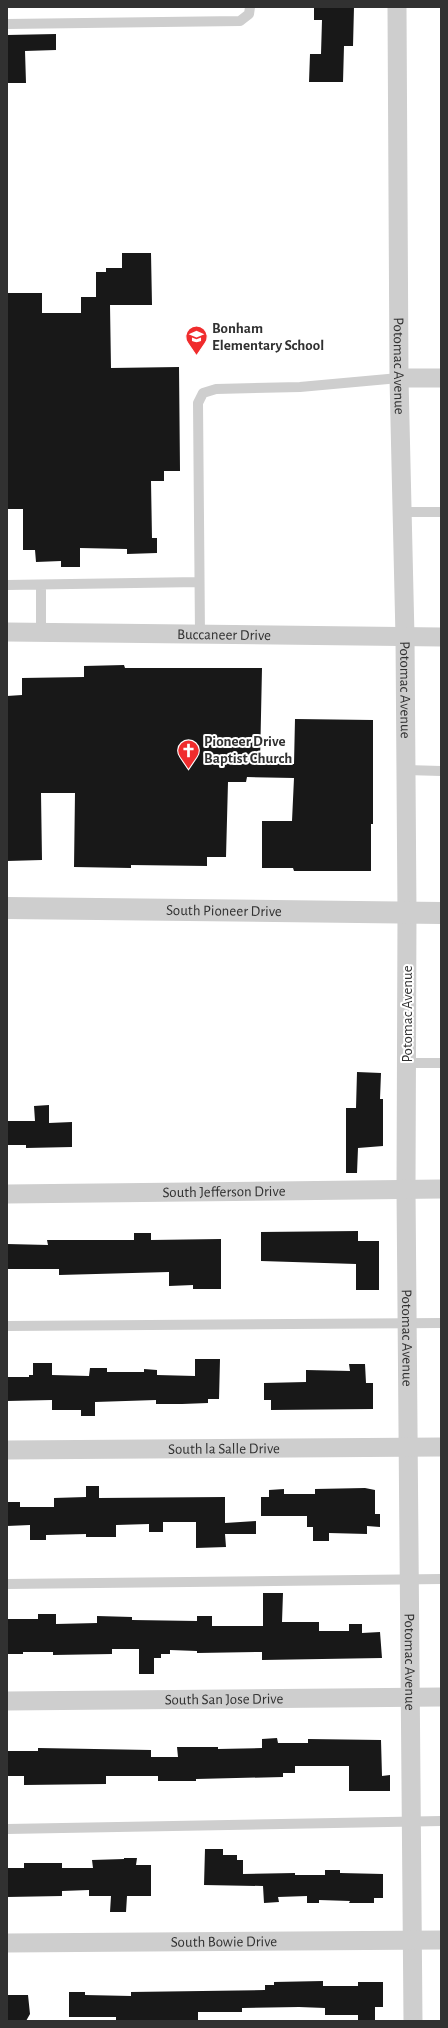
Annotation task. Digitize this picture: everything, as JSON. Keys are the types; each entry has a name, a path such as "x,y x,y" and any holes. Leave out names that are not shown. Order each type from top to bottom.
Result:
{"street":[{"name":"Potomac Avenue","path":"397,7 399,378 405,637 407,913 406,1189 409,1447 409,1697 413,2021"},
{"path":"399,378 441,378"},
{"name":"Buccaneer Drive","path":"7,632 441,637"},
{"name":"South Pioneer Drive","path":"7,908 441,913"},
{"name":"South Jefferson Drive","path":"7,1194 441,1188"},
{"name":"South la Salle Drive","path":"7,1450 441,1447"},
{"name":"South San Jose Drive","path":"7,1701 441,1697"},
{"name":"South Bowie Drive","path":"7,1943 441,1940"}],"lane":[{"path":"7,24 240,21 249,14 250,7"},
{"path":"200,634 198,403 203,393 216,389 300,387 399,378"},
{"path":"402,512 441,512"},
{"path":"7,585 199,582"},
{"path":"41,585 41,633"},
{"path":"406,770 441,770"},
{"path":"406,1063 441,1063"},
{"path":"7,1326 441,1323"},
{"path":"7,1584 441,1579"},
{"path":"7,1829 441,1821"}],"building":[{"path":"314,7 354,7 353,46 344,46 343,82 309,82 310,54 321,54 322,20 314,20"},
{"path":"56,34 56,50 25,51 26,83 7,83 7,35"},
{"path":"122,253 151,253 152,305 110,305 111,368 179,367 180,471 164,471 164,481 151,481 152,538 157,538 157,553 127,554 127,549 80,548 80,567 61,567 61,561 36,562 35,550 23,550 23,509 8,509 7,293 42,293 42,313 81,313 81,297 96,297 96,272 106,272 106,268 122,268"},
{"name":"Pioneer Drive Baptist Church","path":"124,665 125,668 262,668 260,763 294,764 295,719 373,720 373,824 371,824 371,871 294,871 293,868 262,868 262,821 292,821 294,778 247,777 246,782 228,782 226,857 207,857 207,866 131,865 131,868 74,867 75,793 41,793 42,860 7,861 7,696 22,695 22,678 84,677 84,666"},
{"path":"357,1072 381,1073 380,1099 383,1099 383,1146 358,1148 357,1173 346,1173 346,1108 356,1108"},
{"path":"49,1105 49,1123 72,1122 72,1147 26,1148 26,1145 7,1145 7,1121 35,1121 34,1106"},
{"path":"358,1231 358,1241 379,1241 379,1290 356,1290 356,1264 261,1261 261,1232"},
{"path":"134,1233 151,1233 151,1240 221,1239 221,1289 193,1289 193,1285 169,1286 169,1272 59,1275 59,1269 7,1269 7,1244 48,1245 47,1240 134,1240"},
{"path":"195,1359 220,1359 219,1399 208,1399 208,1403 182,1404 156,1404 156,1400 95,1402 95,1416 81,1416 81,1410 52,1410 52,1400 7,1401 7,1377 29,1377 29,1375 33,1375 33,1363 52,1363 52,1375 89,1376 90,1368 107,1368 107,1372 144,1372 144,1369 157,1370 157,1375 195,1376"},
{"path":"349,1364 365,1364 366,1383 373,1383 373,1409 271,1410 271,1400 264,1400 264,1383 306,1382 306,1370 350,1371"},
{"path":"86,1486 99,1486 99,1498 225,1497 225,1523 256,1521 256,1534 225,1534 226,1547 196,1548 196,1522 163,1522 163,1532 149,1532 149,1524 116,1525 116,1537 86,1537 86,1534 46,1535 46,1540 30,1540 30,1525 7,1526 7,1502 20,1502 20,1507 54,1507 54,1498 86,1497"},
{"path":"365,1488 375,1490 375,1514 380,1514 380,1527 367,1526 367,1534 329,1533 329,1541 313,1541 313,1527 307,1527 307,1516 261,1516 261,1497 269,1497 269,1490 284,1489 284,1494 315,1494 315,1489"},
{"path":"263,1593 283,1593 282,1622 319,1622 319,1631 349,1631 349,1624 362,1624 362,1633 380,1632 382,1658 262,1660 262,1652 197,1653 197,1651 170,1650 170,1654 161,1654 161,1658 154,1658 154,1674 139,1674 139,1649 112,1649 112,1654 53,1655 53,1652 23,1652 23,1654 7,1654 7,1619 38,1619 38,1614 56,1614 56,1624 97,1623 97,1616 132,1617 132,1620 197,1621 197,1616 212,1616 212,1626 263,1626"},
{"path":"277,1738 278,1743 308,1743 308,1739 381,1740 382,1776 390,1775 390,1791 349,1791 349,1766 295,1766 295,1773 283,1773 283,1777 196,1779 196,1781 158,1781 158,1776 106,1776 106,1784 24,1785 24,1776 7,1776 7,1751 38,1751 38,1748 151,1750 151,1757 178,1757 177,1747 218,1747 218,1749 262,1748 262,1739"},
{"path":"205,1849 223,1849 223,1855 237,1855 237,1860 243,1860 243,1874 295,1873 295,1875 325,1875 325,1870 340,1870 340,1873 383,1874 383,1898 374,1898 374,1903 349,1903 350,1901 319,1900 319,1903 307,1903 307,1896 278,1897 279,1902 264,1903 263,1886 204,1885"},
{"path":"137,1858 136,1865 151,1865 151,1896 127,1896 126,1912 110,1912 111,1896 89,1896 89,1890 62,1891 62,1896 7,1897 7,1868 24,1868 24,1863 62,1863 62,1868 93,1868 92,1860"},
{"path":"323,1981 323,1986 358,1986 358,1982 383,1982 383,2007 375,2007 375,2021 358,2021 358,2015 325,2015 325,2008 299,2007 242,2008 242,2012 198,2012 198,2021 116,2021 116,2017 69,2017 69,1992 85,1992 85,1995 131,1996 131,1992 265,1990 265,1985 274,1985 274,1982"},
{"path":"7,1995 28,1995 30,2014 26,2021 7,2021"}],"place":[{"name":"Bonham Elementary School","path":"197,356"},
{"name":"Pioneer Drive Baptist Church","path":"188,770"}]}
